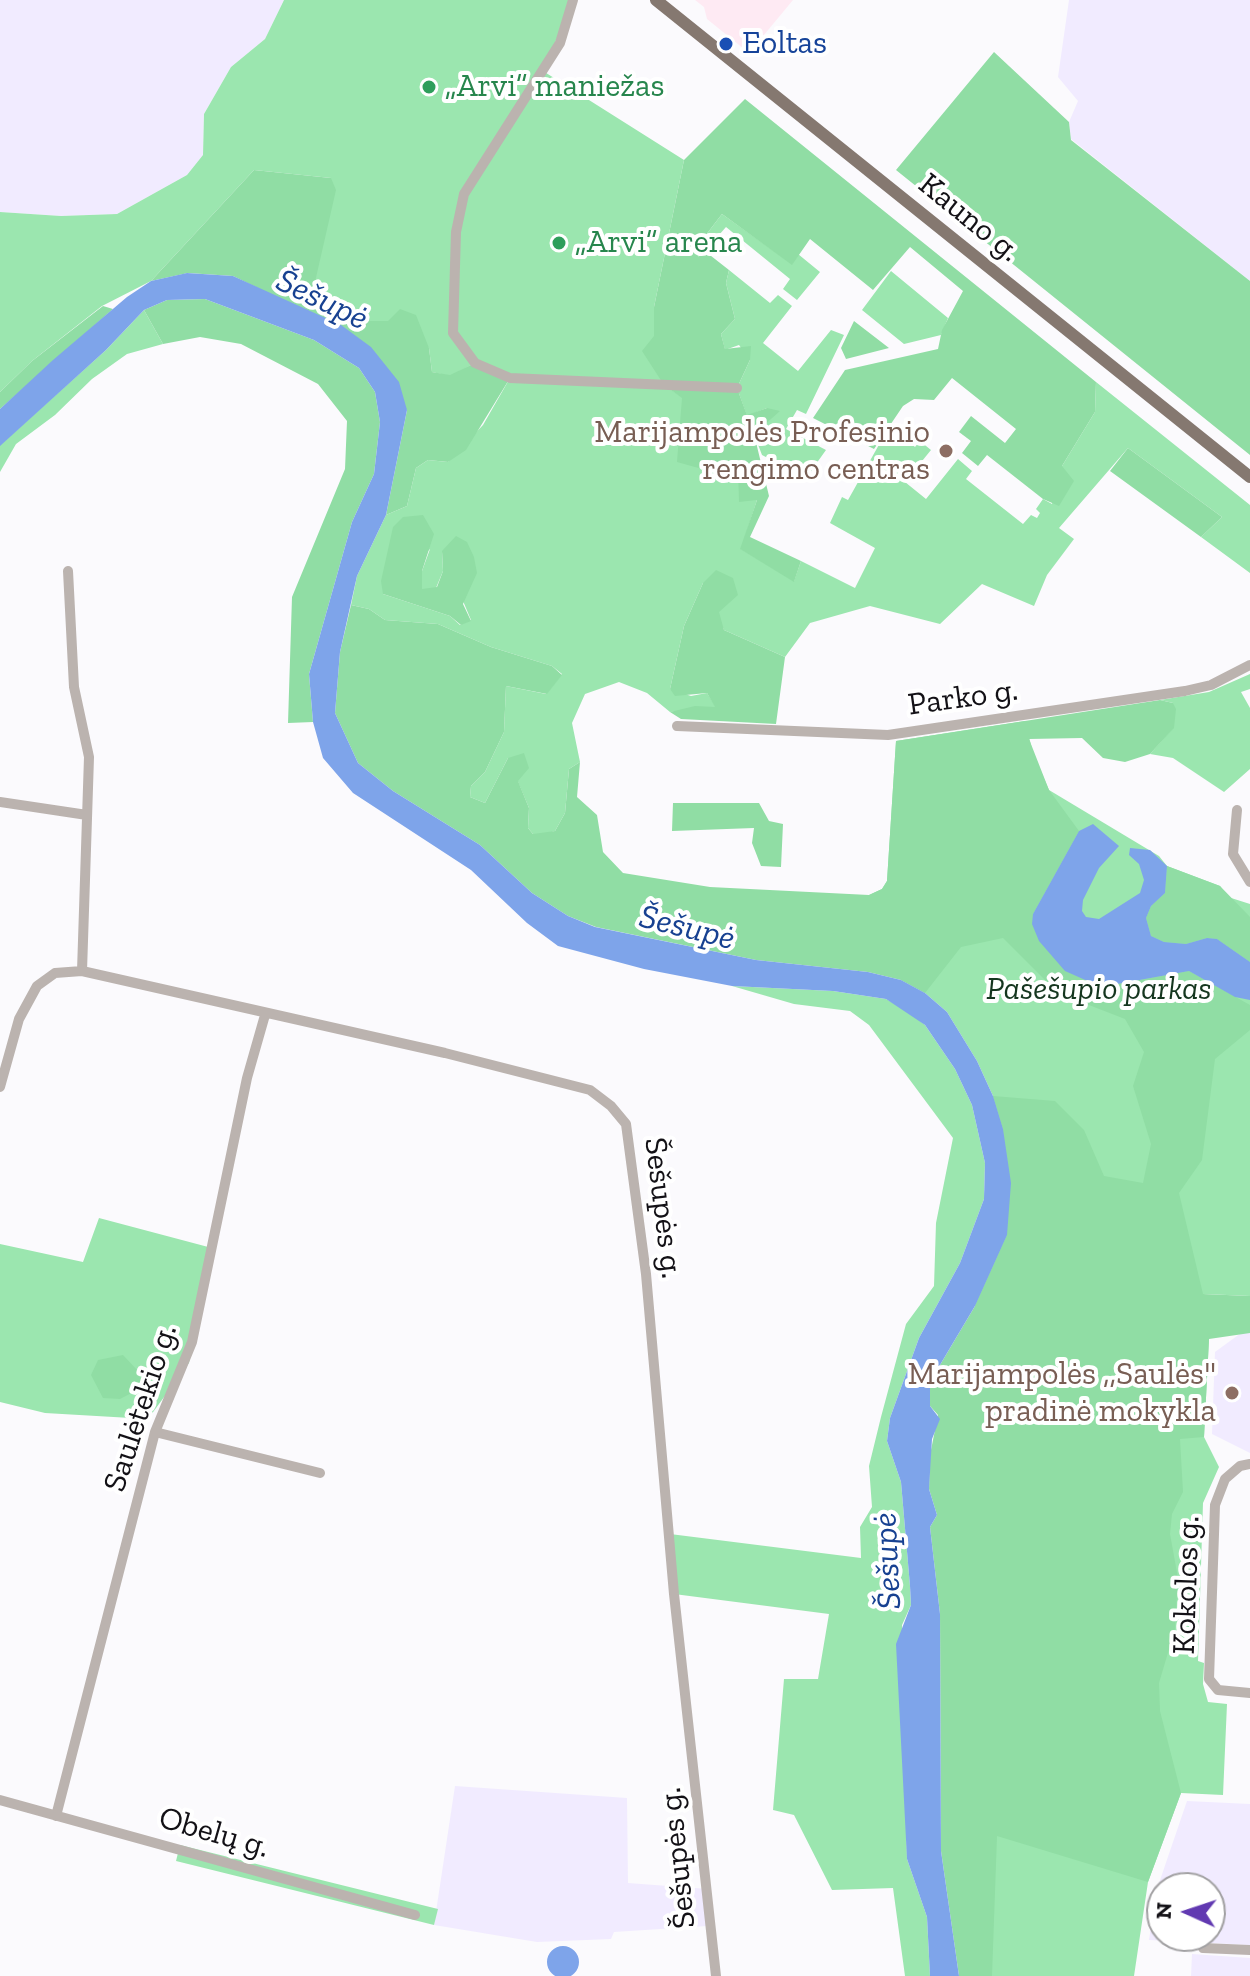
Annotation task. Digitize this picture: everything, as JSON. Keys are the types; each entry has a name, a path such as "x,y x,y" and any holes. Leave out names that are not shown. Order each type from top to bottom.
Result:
{"main road":[{"name":"Kauno g.","path":"656,0 1250,477"}],"street":[{"path":"573,0 560,43 464,194 456,232 453,333 475,363 510,378 737,388"},
{"path":"68,571 74,687 89,757 82,971"},
{"name":"Parko g.","path":"677,726 888,735 1185,691 1211,685 1250,665"},
{"path":"0,802 87,815"},
{"path":"1237,810 1233,854 1250,882"},
{"name":"Šešupės g.","path":"0,1087 19,1019 37,986 55,973 82,971 265,1015 445,1053 590,1090 611,1106 626,1124 646,1274 674,1594 716,1976"},
{"name":"Saulėtekio g.","path":"56,1816 155,1432 192,1342 247,1078 265,1015"},
{"path":"155,1432 320,1473"},
{"name":"Kokolos g.","path":"1250,1464 1240,1466 1225,1479 1215,1505 1209,1679 1218,1690 1250,1693"},
{"name":"Obelų g.","path":"0,1800 415,1915"},
{"path":"1226,1949 1250,1950"}],"shaded area":[{"path":"0,0 284,0 265,39 231,67 204,114 203,155 187,175 117,214 61,216 0,212"},
{"path":"695,0 793,0 749,53 707,19 704,7"},
{"path":"1069,0 1250,0 1250,281 1071,139 1069,122 1078,101 1058,77"},
{"name":"Marijampolės ,,Saulės\" pradinė mokykla","path":"1241,1333 1250,1333 1250,1453 1212,1434 1215,1352"},
{"path":"455,1786 627,1798 628,1883 708,1889 707,1926 614,1932 611,1939 537,1942 434,1925"},
{"path":"1187,1801 1250,1804 1250,1945 1226,1944 1226,1872 1163,1872"},
{"path":"1192,1954 1250,1958 1250,1976 1191,1976"}],"green space":[{"path":"284,0 573,0 543,71 684,160 654,307 654,336 664,385 682,397 739,467 757,500 741,549 794,581 801,561 855,588 875,548 830,523 842,497 848,500 890,425 915,447 920,441 931,450 905,482 926,499 958,459 972,471 966,479 1023,524 1031,515 1037,518 1040,513 1036,509 1043,499 1052,504 1062,466 1095,412 1096,382 1250,505 1250,573 1201,537 1222,517 1128,448 1059,528 1074,539 1047,575 1034,606 982,584 940,624 870,606 810,623 785,657 724,630 703,583 684,626 670,689 691,696 707,693 716,707 670,712 647,693 619,682 585,694 572,723 580,762 569,769 565,813 555,831 533,834 528,828 529,808 508,758 485,803 470,797 471,786 485,772 504,732 506,686 546,694 562,674 552,666 491,647 438,624 385,620 369,609 351,605 357,576 386,515 407,506 416,468 428,460 448,462 483,425 510,378 475,363 450,376 432,372 429,348 388,321 357,321 312,295 331,178 254,170 151,281 102,306 32,361 0,392 0,212 61,216 117,214 187,175 203,155 204,114 231,67 265,39","holes":["430,549 422,571 422,590 436,588 443,571 442,551 471,620 460,625 450,616 383,594"]},
{"path":"994,52 1069,122 1071,140 1250,281 1250,455 896,170"},
{"path":"745,99 1096,382 1095,412 1062,466 1074,481 1059,506 1043,499 987,455 978,466 962,453 971,441 959,432 971,416 1005,443 1016,429 952,378 934,400 914,399 903,406 874,449 813,418 845,370 938,349 942,330 963,291 910,247 873,290 810,239 792,265 722,214 699,244 698,257 706,252 729,270 726,283 735,319 721,334 725,349 751,346 750,360 737,388 747,415 767,408 780,411 754,434 769,496 750,537 801,561 794,582 740,549 757,500 739,502 738,468 720,474 677,462 682,398 664,385 642,351 654,336 654,307 684,160"},
{"path":"254,170 331,178 336,190 312,295 357,321 388,321 400,309 416,315 429,348 432,372 450,375 475,363 510,378 466,450 448,462 428,460 416,468 407,506 386,515 407,410 289,303 233,276 188,273 151,281"},
{"path":"722,214 792,264 798,254 820,272 797,300 783,289 790,279 726,227 698,259 699,244"},
{"path":"729,270 770,303 778,295 792,306 763,343 798,371 831,330 844,335 806,414 797,410 786,429 826,450 806,478 762,455 754,434 767,408 747,416 737,388 750,360 739,345 725,350 721,334 735,319 726,283"},
{"path":"891,271 948,318 941,335 904,344 862,310"},
{"path":"205,299 314,340 359,368 375,392 380,422 374,474 352,522 309,674 313,722 288,723 292,597 345,469 347,421 318,384 241,344 200,337 163,344 144,310 167,300"},
{"path":"103,306 113,309 0,409 0,392 32,361"},
{"path":"144,310 163,344 127,354 92,379 55,415 16,444 0,472 0,445 106,350"},
{"path":"854,321 889,348 846,359 841,348"},
{"path":"1128,448 1222,517 1201,537 1110,471"},
{"path":"423,515 434,534 422,571 422,589 437,587 443,571 442,551 456,536 467,542 474,557 477,573 463,604 471,621 461,625 450,616 383,594 381,581 393,527 403,517"},
{"path":"716,570 733,578 738,595 719,612 724,630 785,657 776,724 681,719 670,712 695,706 715,707 707,693 675,696 670,689 684,626 703,583"},
{"name":"Pašešupio parkas","path":"351,605 369,609 385,620 438,624 491,647 552,666 562,675 547,694 506,686 504,732 485,772 471,786 470,797 485,803 508,758 524,753 529,768 518,781 529,808 528,828 533,834 555,831 565,813 569,769 580,762 577,797 597,815 603,852 623,873 710,887 869,895 882,889 887,881 896,741 1160,700 1173,703 1176,709 1174,728 1150,754 1125,762 1103,758 1082,738 1029,739 1049,790 1079,831 1033,914 1101,987 1189,971 1250,1005 1250,1030 1215,1059 1202,1160 1179,1193 1203,1294 1250,1296 1250,1333 1209,1339 1204,1437 1180,1439 1183,1492 1172,1514 1170,1534 1178,1578 1175,1629 1159,1683 1160,1711 1181,1793 1152,1872 1146,1872 1146,1881 997,1836 992,1976 959,1976 941,1851 940,1614 930,1527 937,1515 929,1489 930,1455 938,1415 930,1406 930,1388 934,1375 975,1306 1007,1235 1003,1129 993,1096 1055,1101 1084,1130 1104,1176 1143,1183 1151,1144 1133,1086 1144,1052 1125,1019 1058,993 1003,938 961,947 925,993 901,980 868,972 756,960 596,927 568,916 532,893 480,845 393,791 358,763 335,713 340,652"},
{"path":"1250,674 1250,689 1241,692 1250,708 1250,769 1224,792 1173,758 1150,754 1174,727 1173,703 1160,700 1209,692"},
{"name":"Pašešupio parkas","path":"1025,721 1033,753 1049,790 1159,856 1167,866 1220,886 1228,897 1250,904 1250,1296 1204,1294 1209,1339 1204,1437 1219,1467 1203,1503 1198,1661 1204,1663 1203,1684 1208,1702 1227,1704 1223,1795 1181,1793 1152,1872 1146,1872 1146,1895 1134,1976 959,1976 975,1306 993,1096 977,1061 947,1012 925,993 901,980 869,895 882,889 887,881 896,741"},
{"path":"673,803 759,803 769,821 783,824 781,867 761,866 752,843 754,828 672,831"},
{"path":"1167,866 1220,886 1250,917 1250,962 1217,939 1207,938 1186,944 1164,942 1151,936 1146,918 1151,906 1165,893"},
{"path":"732,986 833,991 886,999 908,1011 925,1025 955,1069 972,1105 985,1163 984,1199 960,1263 919,1338 890,1418 887,1441 901,1482 911,1605 902,1625 907,1859 927,1917 930,1976 905,1976 893,1888 832,1890 794,1815 773,1810 784,1679 818,1679 829,1614 674,1594 670,1534 861,1558 860,1527 872,1507 869,1466 881,1417 906,1324 934,1286 936,1223 953,1138 869,1025 850,1011 794,1004"},
{"path":"99,1218 212,1248 189,1363 148,1419 45,1413 0,1402 0,1244 83,1262"},
{"path":"123,1355 138,1371 143,1387 120,1399 103,1398 91,1375 98,1360"},
{"path":"180,1845 438,1909 434,1925 176,1861"}],"water":[{"path":"187,273 233,276 341,325 371,347 399,382 407,410 386,515 357,576 340,652 335,713 358,763 393,791 480,845 532,893 568,916 595,927 756,960 868,972 901,980 925,993 947,1012 977,1061 993,1096 1003,1129 1011,1183 1007,1235 975,1306 934,1375 930,1388 930,1406 940,1419 932,1439 929,1489 937,1515 930,1527 940,1614 941,1851 959,1976 930,1976 927,1917 907,1859 896,1644 911,1605 901,1482 887,1441 890,1418 919,1338 960,1263 984,1199 985,1163 972,1105 955,1069 925,1025 886,999 833,991 732,986 644,969 558,946 527,923 471,870 353,793 323,758 313,722 309,674 352,522 374,474 380,422 375,392 359,368 314,340 205,299 167,300 144,310 106,350 0,446 0,409 127,297 151,281"},
{"path":"1093,824 1119,846 1099,868 1083,900 1082,911 1086,917 1099,919 1140,893 1144,880 1139,864 1129,855 1130,848 1150,850 1167,866 1165,893 1151,906 1146,918 1151,936 1164,942 1186,944 1207,938 1217,939 1250,962 1250,1000 1235,997 1189,971 1101,987 1065,971 1039,941 1032,924 1033,914 1079,831"},
{"path":"563,1946 574,1951 579,1962 574,1973 563,1978 552,1973 547,1962 552,1951"}],"place":[{"name":"Eoltas","path":"726,44"},
{"name":"„Arvi“ maniežas","path":"429,87"},
{"name":"„Arvi“ arena","path":"559,243"},
{"name":"Marijampolės Profesinio rengimo centras","path":"946,451"},
{"name":"Marijampolės ,,Saulės\" pradinė mokykla","path":"1232,1393"}],"water label":[{"name":"Šešupė","path":"322,300"},
{"name":"Šešupė","path":"687,928"},
{"name":"Šešupė","path":"888,1561"}]}
